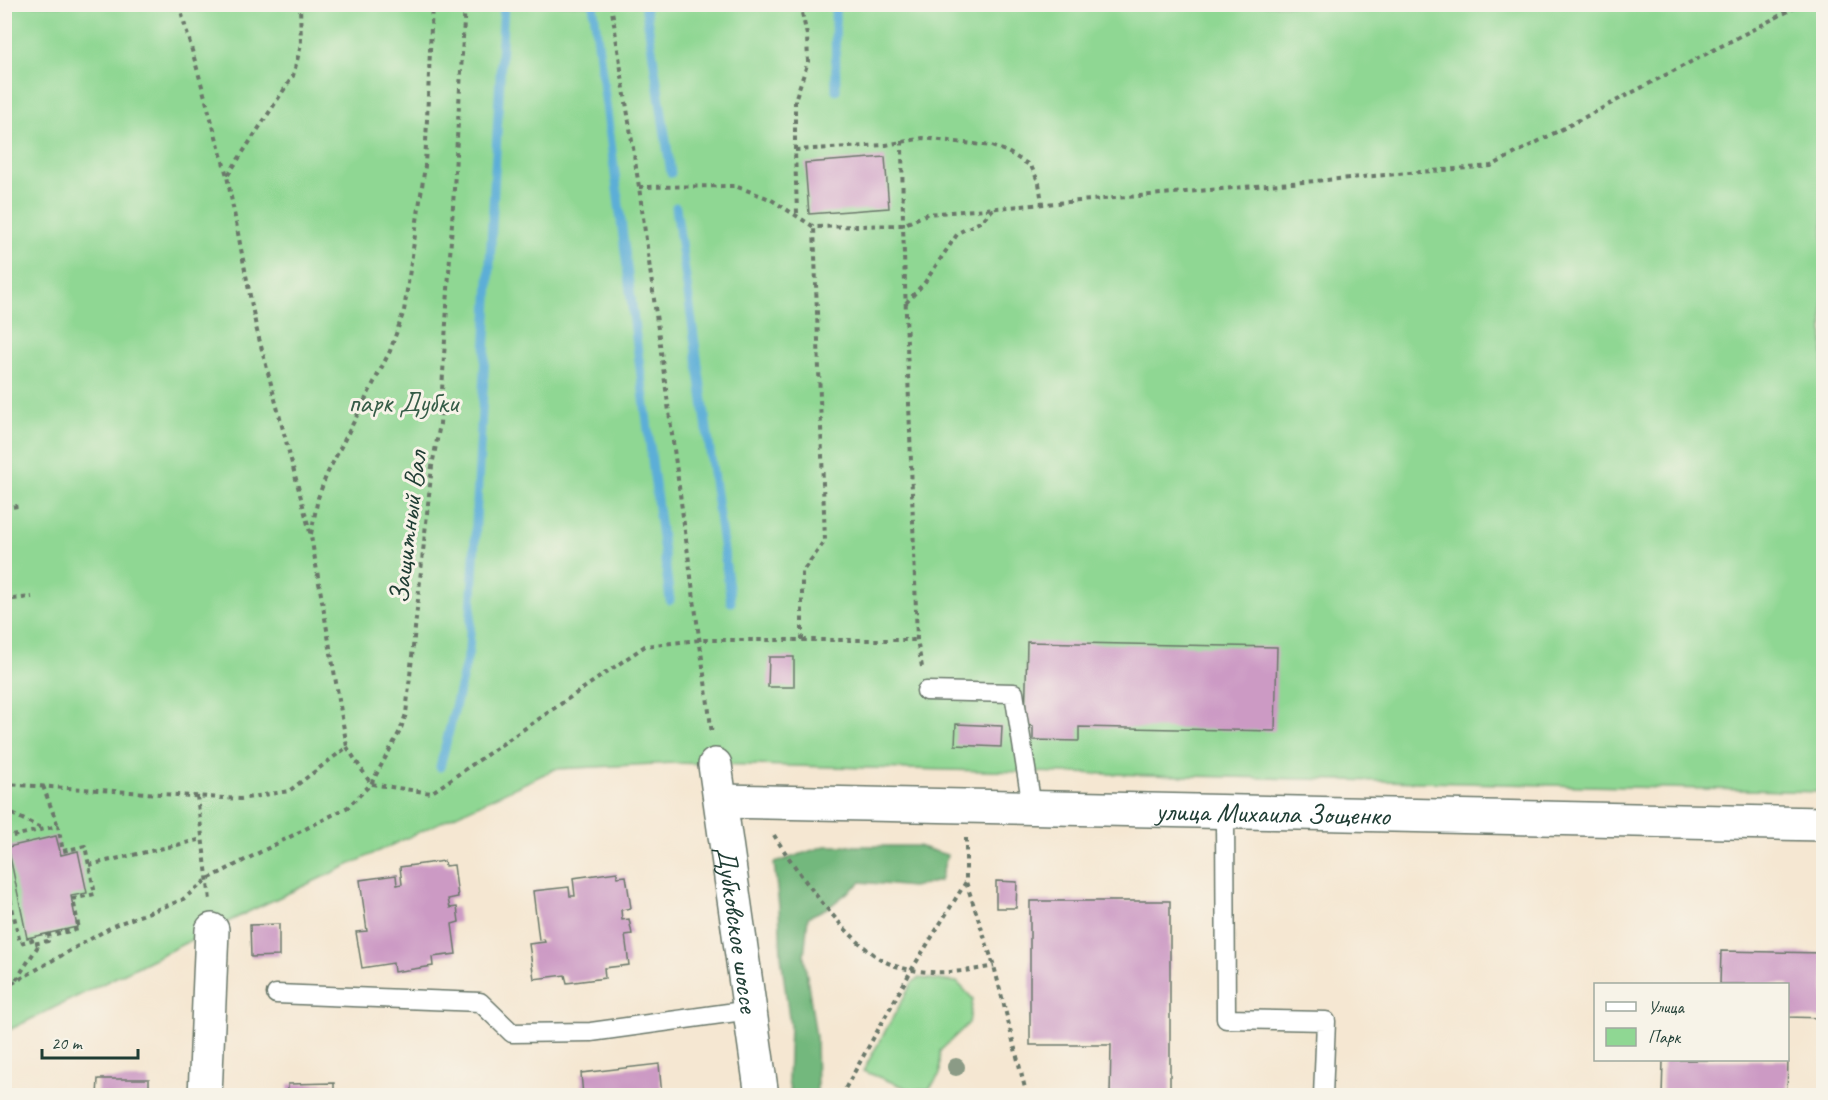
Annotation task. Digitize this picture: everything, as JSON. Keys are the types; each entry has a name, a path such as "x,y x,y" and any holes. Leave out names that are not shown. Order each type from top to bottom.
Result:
{"street":[{"name":"Дубковское шоссе","path":"716,765 762,1095"},
{"name":"улица Михаила Зощенко","path":"721,801 1824,824"},
{"path":"205,1095 212,930"}],"lane":[{"path":"926,691 1014,693 1032,807"},
{"path":"1225,811 1226,1019 1326,1021 1323,1095"},
{"path":"276,994 480,1002 512,1033 591,1032 750,1010"}],"path":[{"path":"178,4 227,176 256,327 311,536 347,747 371,784 431,793 645,646 699,640 917,640 902,141"},
{"path":"227,176 293,76 301,45 300,4"},
{"path":"311,536 318,498 326,476 390,351 404,311 425,166 432,4"},
{"name":"Защитный Вал","path":"4,988 115,925 191,895 208,879 348,807 371,784 400,731 406,714 432,466 440,424 465,4"},
{"path":"611,4 639,187 716,765"},
{"path":"797,214 795,100 808,62 807,35 800,4"},
{"path":"639,187 735,186 770,199 797,214 814,227 903,225 927,214 1491,166 1802,4"},
{"path":"795,150 886,145 923,138 968,141 1006,151 1031,166 1039,183 1042,203"},
{"path":"906,304 925,282 958,233 982,221 993,208"},
{"path":"802,640 802,572 825,541 814,227"},
{"path":"4,508 18,506"},
{"path":"4,600 32,597"},
{"path":"4,784 240,799 289,791 347,747"},
{"path":"4,871 20,943 32,940 33,944 40,943 48,941 47,936 79,929 73,899 96,894 85,846 63,851 58,826 43,786"},
{"path":"197,796 212,930"},
{"path":"754,801 800,877 864,947 886,962 912,969 963,973 994,966"},
{"path":"4,810 43,829"},
{"path":"4,838 58,826"},
{"path":"965,828 966,882 994,966 1027,1095"},
{"path":"89,865 203,839"},
{"path":"841,1095 912,969 966,882"},
{"path":"14,982 40,943"}],"green space":[{"name":"парк Дубки","path":"5,5 1823,5 1823,792 673,763 555,769 250,911 5,1032"},
{"path":"825,846 918,846 947,855 940,881 912,887 861,882 829,907 808,917 804,956 816,1037 817,1095 792,1095 788,1082 790,1026 781,955 774,863"},
{"path":"919,978 957,982 973,999 969,1023 940,1051 940,1074 929,1089 912,1090 863,1071 912,983"}],"building":[{"path":"885,157 889,208 809,214 805,163"},
{"path":"1027,642 1277,647 1275,731 1079,727 1079,741 1033,740 1033,726 1025,725"},
{"path":"769,657 794,657 794,687 768,687"},
{"path":"956,724 1002,726 1001,747 955,745"},
{"path":"56,836 61,855 78,851 87,893 71,896 77,927 27,938 8,847"},
{"path":"444,861 445,866 454,865 458,897 448,899 450,908 457,907 459,922 452,924 456,954 432,957 433,966 394,972 393,963 362,968 356,932 367,931 360,880 396,875 397,885 402,884 400,867"},
{"path":"617,872 617,877 626,876 631,908 621,910 622,920 629,919 632,934 625,935 629,965 604,968 605,978 567,983 565,975 534,979 529,944 545,942 544,939 539,940 533,891 569,887 570,896 575,896 573,878"},
{"path":"996,881 1017,882 1016,908 996,908"},
{"path":"1030,901 1170,901 1170,1096 1110,1096 1111,1045 1030,1045"},
{"path":"279,924 279,956 251,957 250,925"},
{"path":"1721,951 1824,953 1824,1018 1789,1017 1789,983 1720,983"},
{"path":"1663,1061 1788,1061 1787,1096 1662,1096"},
{"path":"659,1064 662,1096 583,1096 581,1073"},
{"path":"98,1079 149,1079 149,1096 97,1096"},
{"path":"334,1083 334,1096 288,1096 288,1084"}],"waterway":[{"path":"440,767 469,651 504,4"},
{"path":"593,4 670,600"},
{"path":"645,4 671,173"},
{"path":"835,4 836,90"},
{"path":"676,207 731,602"}]}
